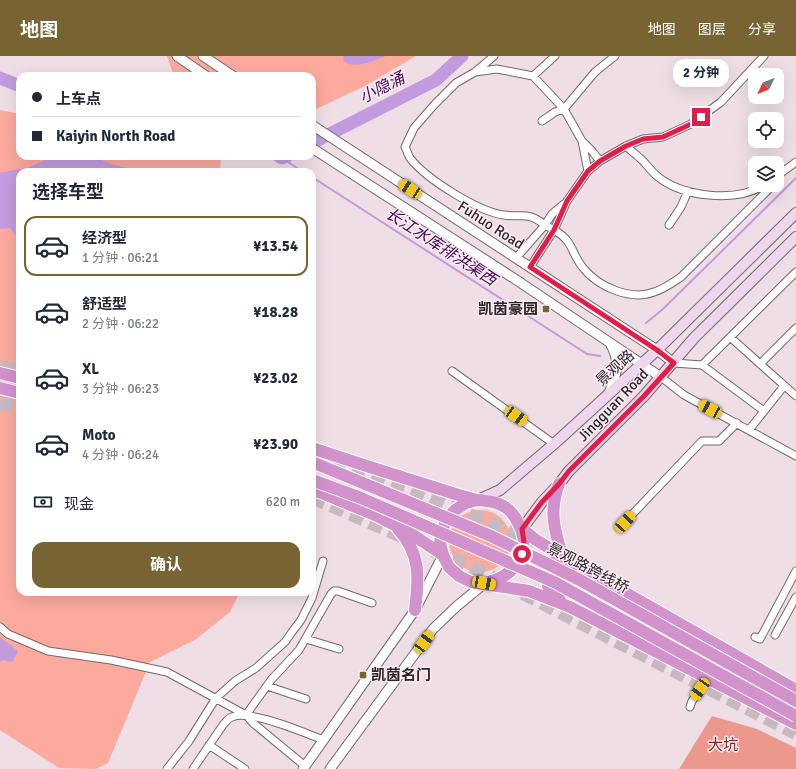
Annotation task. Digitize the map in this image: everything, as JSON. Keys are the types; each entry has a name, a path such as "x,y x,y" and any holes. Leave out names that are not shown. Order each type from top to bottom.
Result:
{"highway":[{"path":"0,373 16,377"},
{"path":"0,388 16,392"},
{"path":"316,449 377,470 478,500"},
{"name":"景观路跨线桥","path":"316,464 491,536 580,580 796,701"},
{"name":"景观路跨线桥","path":"316,481 361,498 554,582 796,716"},
{"path":"559,484 554,498 554,524 562,555"},
{"path":"316,491 375,515 410,532 443,556"},
{"path":"796,690 580,567 536,540 522,529 509,510 500,504 489,500 478,500 466,503 455,510 447,519 442,531 440,543 443,556 449,567 459,576 471,582 529,591 570,607 796,724"},
{"path":"393,524 405,537 414,554 419,585 415,610"},
{"path":"484,583 497,580 508,574 516,565 522,554 524,542 522,529"},
{"path":"570,607 554,596 548,589 547,570 555,561 580,567"}],"main road":[{"name":"景观路","path":"478,500 500,490 554,444 657,350 796,213"},
{"name":"Jingguan Road","path":"522,529 542,502 569,471 644,396 694,338 796,237"}],"street":[{"path":"177,56 200,72"},
{"path":"203,56 227,72"},
{"path":"494,56 475,72 456,84 434,105 414,128 406,147 410,157 426,174 454,193 485,210 505,215 524,215 536,219 545,226 564,236 583,268 594,278 608,287 638,295 653,293 668,286 681,277 766,192"},
{"path":"533,76 555,56"},
{"path":"542,121 555,112 564,109 595,72 615,56"},
{"path":"530,267 554,230 567,201 588,171 600,161 626,146 643,139 663,137 691,124 721,102 764,56"},
{"path":"475,72 497,69 533,76 564,109 582,141 600,161"},
{"name":"Fuhuo Road","path":"316,128 657,350 674,363"},
{"path":"582,141 588,171"},
{"path":"626,146 658,177 674,186 688,191 722,196 748,192"},
{"path":"316,151 518,281 661,377 684,395 795,454"},
{"path":"784,172 796,162"},
{"path":"669,225 681,207 688,191"},
{"path":"516,258 545,226 552,214 567,201"},
{"path":"702,365 796,272"},
{"path":"760,364 796,328"},
{"path":"730,337 796,396"},
{"path":"609,342 617,358 617,374 610,393"},
{"path":"674,363 702,365 764,410"},
{"path":"452,371 554,444"},
{"path":"749,430 784,386"},
{"path":"625,522 702,441 719,441 737,423"},
{"path":"0,627 8,634 48,651 112,660 167,672 246,715 253,723 304,767 415,610 443,556"},
{"path":"316,585 323,562"},
{"path":"755,637 760,639 796,571"},
{"path":"330,769 433,629 484,583"},
{"path":"246,715 267,686 299,650 334,591 372,603"},
{"path":"167,769 189,741 216,698 235,681 256,668 285,642 301,620 313,596"},
{"path":"774,635 796,597"},
{"path":"306,638 339,649"},
{"path":"690,707 692,701 709,678"},
{"path":"267,686 306,699"},
{"path":"193,769 228,719 237,715 257,716 324,740"},
{"path":"209,745 245,769"}],"shaded area":[{"path":"167,56 416,56 365,86 316,109 316,72 173,72"},
{"path":"344,56 386,56 364,64 352,65 343,60"},
{"path":"0,110 16,113 16,160 221,160 220,168 16,168 16,596 238,596 230,612 195,640 150,662 108,763 96,769 59,768 0,730"},
{"path":"46,160 102,160 126,168 27,168"},
{"path":"16,170 16,236 10,228 0,229 0,173"},
{"path":"480,510 492,512 502,519 509,529 511,541 509,553 502,563 492,570 480,572 468,570 458,563 451,553 449,541 451,529 458,519 468,512"},
{"path":"0,637 18,651 13,661 10,662 3,660 0,662"}],"green space":[{"name":"大坑","path":"712,716 757,729 796,748 796,769 679,769"}],"waterway":[{"name":"小隐涌","path":"316,141 436,80 462,56"},
{"name":"小隐涌","path":"0,78 16,84"},
{"name":"长江水库排洪渠西","path":"285,160 297,168"},
{"name":"长江水库排洪渠西","path":"646,323 663,309 796,178"},
{"name":"长江水库排洪渠西","path":"316,180 587,354 600,356"}],"tunnel":[{"path":"0,367 16,370"},
{"path":"0,403 16,406"},
{"path":"316,457 407,489 534,542"},
{"path":"316,499 411,540"},
{"path":"433,550 470,566 505,584"},
{"path":"523,593 796,733"}],"place":[{"name":"凯茵豪园","path":"546,309"},
{"name":"凯茵名门","path":"363,675"}],"route":[{"path":"522,554 524,542 522,529 542,502 569,471 644,396 674,363 657,350 530,267 554,230 567,201 588,171 600,161 626,146 643,139 663,137 691,124 701,117"}]}
